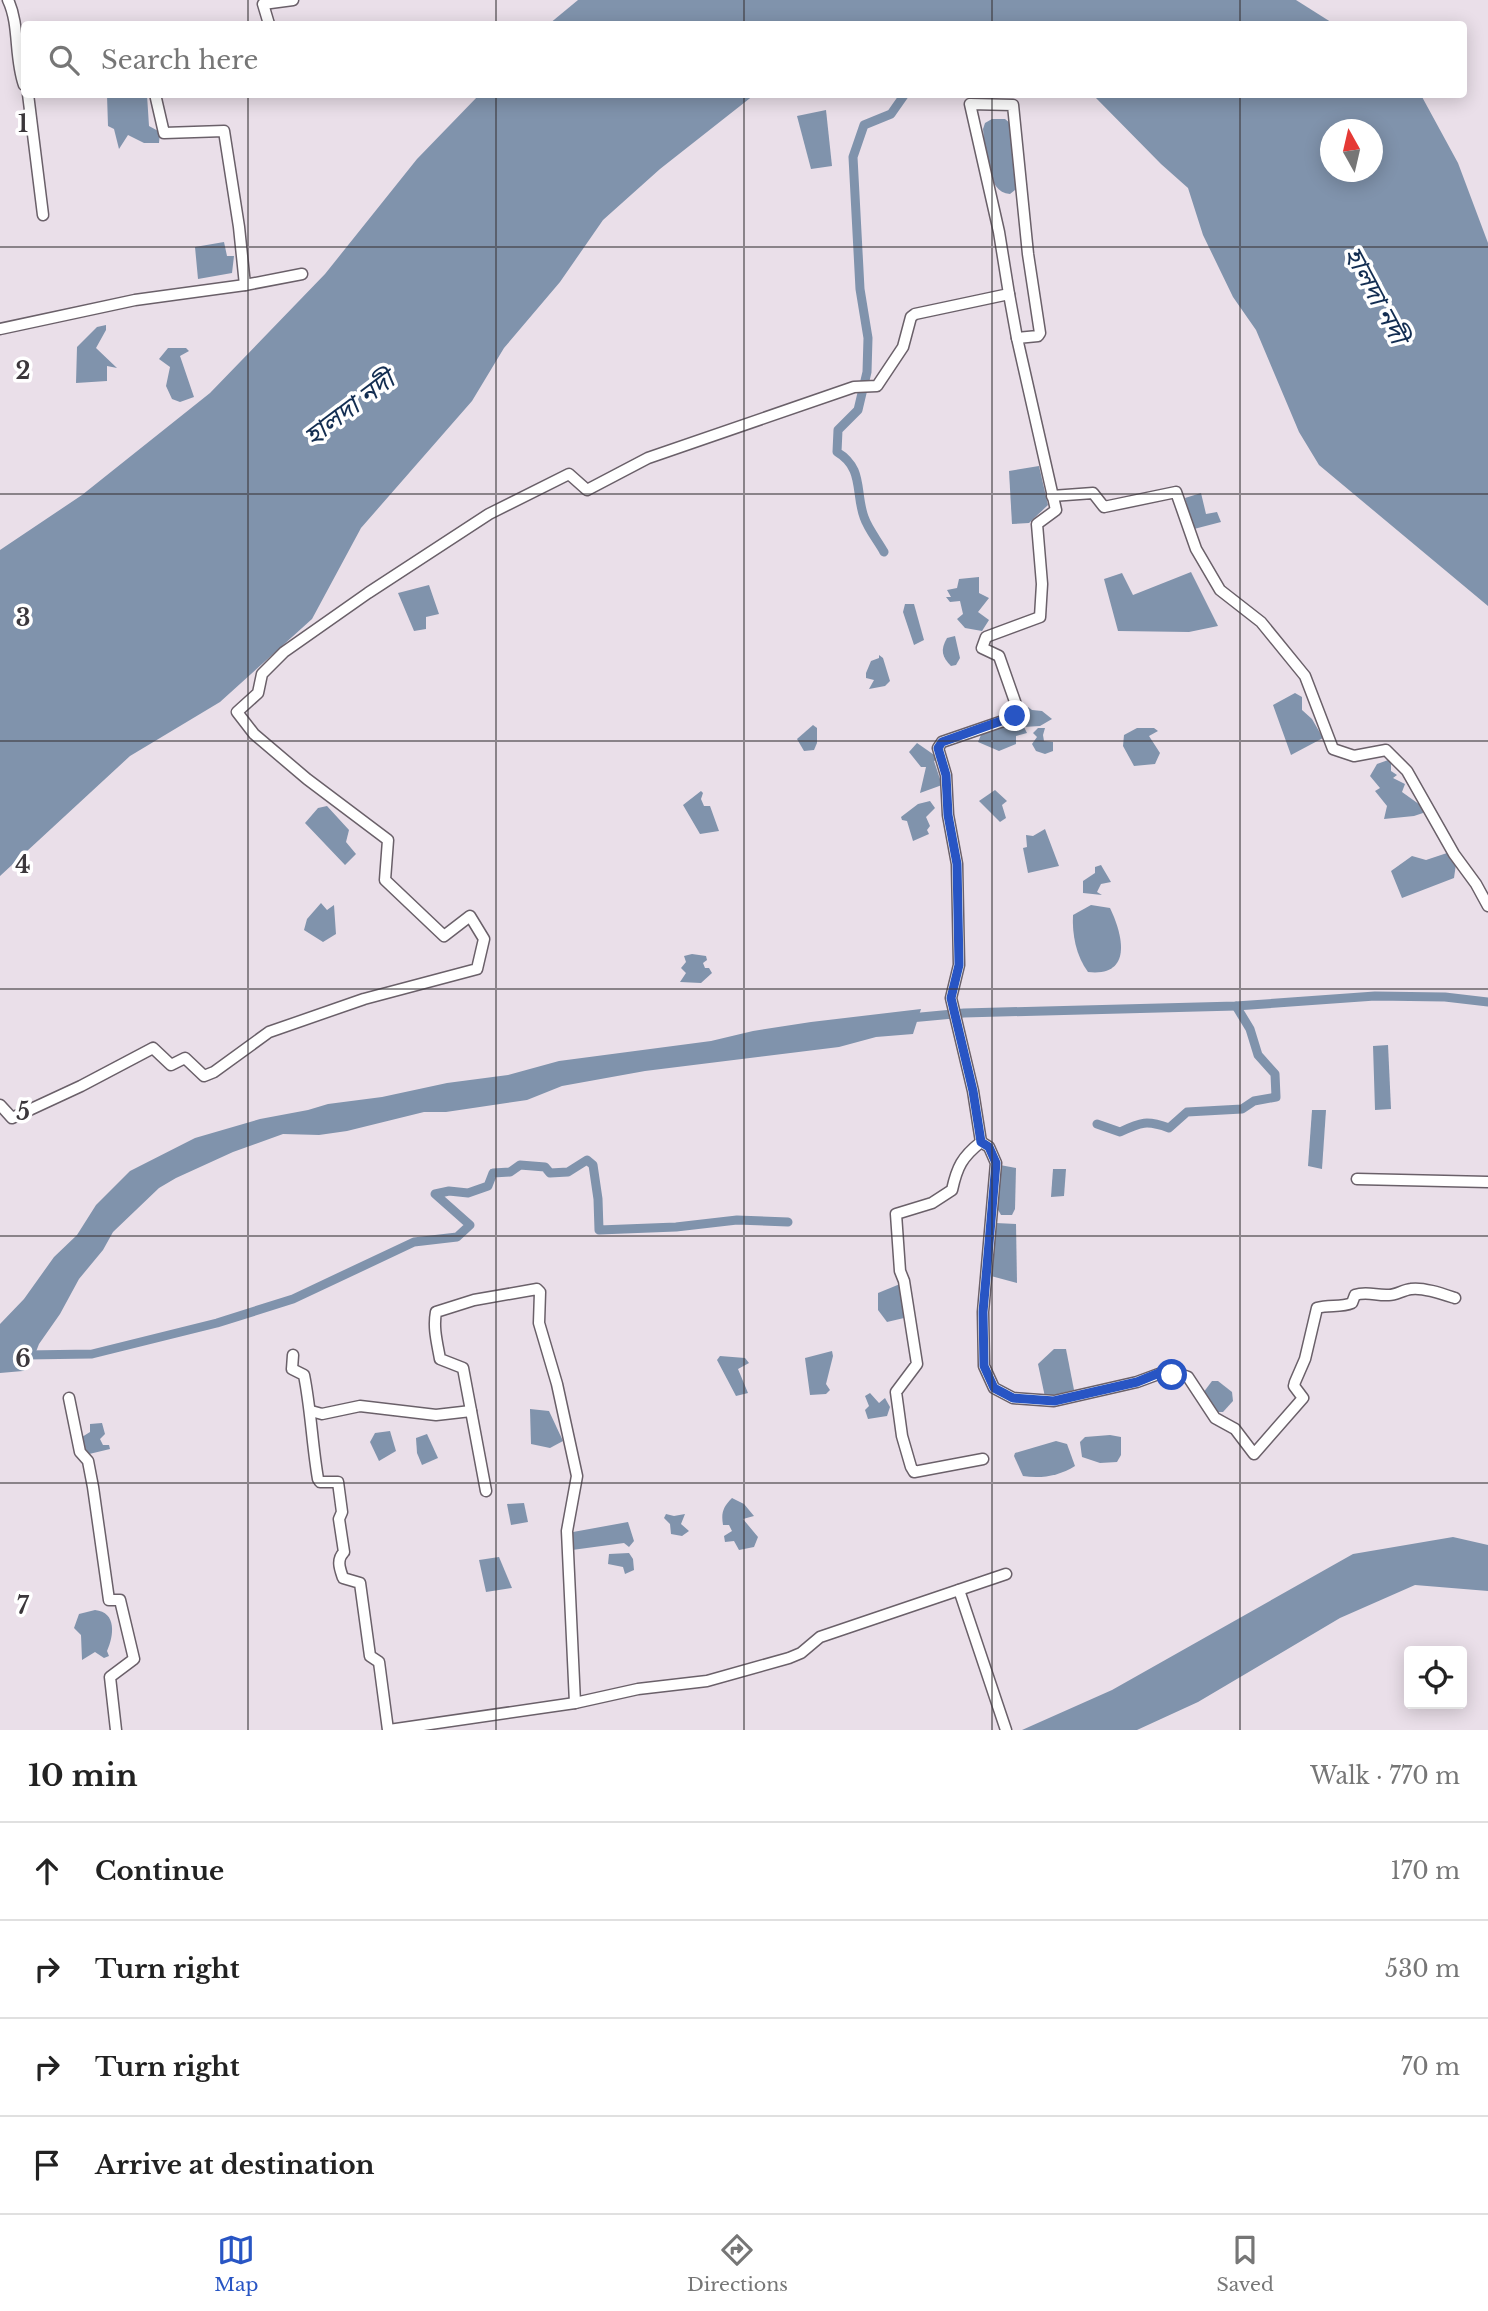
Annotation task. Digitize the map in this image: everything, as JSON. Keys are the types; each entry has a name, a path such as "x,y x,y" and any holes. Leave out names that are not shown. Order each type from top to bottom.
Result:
{"street":[{"path":"8,0 13,11 16,50 21,72"},
{"path":"268,21 262,2 293,0"},
{"path":"28,98 43,215"},
{"path":"156,98 164,133 224,131 245,285"},
{"path":"1017,338 1038,336 1040,333 1028,254 1013,105 970,104 999,232 1017,338 1056,510 1037,524 1042,584 1040,617 986,636 982,648 999,656 1019,713 942,742 938,748 946,775 948,815 957,864 959,965 951,998 973,1091 981,1142 989,1147 996,1163 983,1312 984,1366 994,1388 1013,1398 1054,1401 1137,1382 1164,1371 1172,1375 1180,1374 1188,1377 1215,1418 1235,1429 1254,1454 1303,1398 1294,1386 1305,1359 1317,1308 1326,1305 1343,1307 1352,1303 1355,1295 1363,1292 1390,1295 1413,1289 1439,1292 1455,1298"},
{"path":"0,329 135,300 302,275"},
{"path":"0,1105 12,1118 153,1048 171,1065 185,1058 204,1076 214,1072 269,1032 364,999 477,969 484,939 471,916 444,936 384,880 388,840 296,771 254,734 237,712 258,694 262,674 284,652 489,514 569,474 587,490 648,458 854,387 877,386 903,347 911,317 915,314 1009,294"},
{"path":"1052,496 1093,493 1104,506 1176,492 1196,549 1220,590 1261,622 1304,676 1333,750 1354,756 1386,750 1407,771 1454,854 1488,906"},
{"path":"981,1142 964,1156 952,1191 932,1203 896,1214 900,1271 904,1281 917,1364 896,1392 902,1436 914,1472 983,1459"},
{"path":"1357,1180 1488,1182"},
{"path":"486,1492 463,1368 440,1359 434,1328 436,1311 474,1300 537,1289 540,1292 539,1323 557,1384 577,1476 567,1531 575,1703"},
{"path":"293,1354 292,1369 304,1375 311,1410 312,1443 318,1479 320,1482 338,1482 344,1552 340,1556 339,1564 343,1578 360,1583 370,1656 379,1662 389,1730 575,1703 638,1689 707,1681 789,1658 801,1653 821,1637 1006,1574"},
{"path":"69,1398 80,1452 88,1461 109,1600 120,1600 134,1659 110,1677 116,1730"},
{"path":"311,1410 322,1414 360,1406 436,1415 471,1411"},
{"path":"959,1590 1005,1727"}],"water":[{"path":"578,0 1296,0 1329,21 553,21"},
{"path":"107,98 147,98 149,126 160,132 159,143 144,143 128,135 119,149 114,129 108,126"},
{"name":"হালদা নদী","path":"476,98 750,98 660,169 603,220 560,282 504,348 472,401 361,528 312,619 220,702 130,756 0,876 0,550 82,495 210,393 325,274 417,159"},
{"name":"হালদা নদী","path":"1096,98 1423,98 1458,163 1488,243 1488,606 1319,465 1299,432 1256,330 1233,297 1203,235 1188,188"},
{"path":"826,110 832,166 811,169 797,116"},
{"path":"992,119 1005,119 1011,124 1017,182 1015,190 1010,194 1002,192 996,186 988,168 983,129 985,123"},
{"path":"224,242 227,256 234,256 232,273 198,279 195,247"},
{"path":"106,325 96,348 117,368 107,366 107,381 76,383 77,347 97,327"},
{"path":"168,348 186,348 189,351 180,356 194,397 180,402 172,399 166,386 170,367 159,359"},
{"path":"1039,466 1048,505 1029,523 1012,524 1009,471"},
{"path":"1201,493 1206,514 1217,512 1221,522 1194,529 1185,498"},
{"path":"1191,572 1218,626 1189,632 1118,631 1104,579 1122,573 1133,595"},
{"path":"979,577 979,593 989,598 978,612 989,620 982,631 965,628 957,619 963,614 960,601 950,602 946,597 951,597 947,590 957,588 959,579"},
{"path":"429,585 439,614 426,617 426,629 414,631 398,593"},
{"path":"905,604 914,604 924,640 914,645 903,612"},
{"path":"955,636 960,658 956,665 951,666 944,656 943,646 947,638"},
{"path":"879,655 883,658 890,681 885,686 869,689 874,680 866,678 866,673 871,661 879,658"},
{"path":"1295,693 1302,697 1302,710 1312,719 1323,738 1291,755 1273,705"},
{"path":"1028,707 1042,711 1052,719 1040,726 1024,727 1027,733 1016,736 1016,744 999,751 978,742 983,730 1019,716 1024,718 1022,711"},
{"path":"813,725 817,728 817,743 814,750 804,751 797,739"},
{"path":"1038,728 1045,728 1044,741 1053,742 1053,751 1045,754 1036,751 1032,744 1037,737 1033,733"},
{"path":"1137,728 1154,728 1158,731 1149,736 1160,753 1155,764 1134,766 1123,746 1124,735"},
{"path":"917,743 940,759 934,761 942,785 920,793 926,767 921,767 909,752"},
{"path":"1391,759 1391,771 1397,775 1393,778 1405,784 1402,792 1423,807 1423,813 1384,819 1387,806 1375,791 1380,788 1370,776 1377,764"},
{"path":"995,790 1007,801 1002,805 1006,818 1000,822 979,801"},
{"path":"701,791 704,806 710,806 719,831 700,834 683,805"},
{"path":"930,801 935,808 926,817 930,826 927,830 929,834 913,841 907,821 901,817 918,804"},
{"path":"327,806 349,830 346,842 356,854 345,865 305,823 318,808"},
{"path":"1045,829 1059,866 1028,873 1023,848 1027,847 1026,835 1033,836"},
{"path":"1447,853 1456,864 1454,878 1402,898 1391,871 1412,856 1426,860"},
{"path":"1101,865 1111,882 1101,884 1097,892 1102,895 1083,893 1083,881 1095,873 1095,867"},
{"path":"321,903 327,910 334,905 336,934 323,942 304,930 307,919"},
{"path":"1091,905 1110,908 1121,941 1118,961 1112,968 1102,972 1088,972 1080,959 1074,937 1073,915"},
{"path":"684,956 706,956 707,960 703,963 712,973 701,983 680,982 686,973 681,968 686,962"},
{"path":"921,1009 913,1034 876,1037 839,1047 645,1071 562,1086 527,1100 446,1112 424,1112 319,1135 283,1134 233,1152 159,1188 113,1232 103,1250 79,1279 60,1314 39,1344 30,1367 23,1371 0,1373 0,1324 24,1299 54,1257 77,1235 96,1205 130,1171 195,1138 260,1119 328,1104 508,1075 559,1061 711,1041 811,1022"},
{"path":"1388,1045 1391,1109 1375,1110 1373,1046"},
{"path":"1312,1110 1326,1110 1322,1169 1308,1166"},
{"path":"1000,1165 1016,1168 1015,1209 1012,1215 1001,1215 997,1208"},
{"path":"1053,1169 1066,1169 1064,1196 1051,1197"},
{"path":"996,1223 1016,1224 1017,1283 991,1276"},
{"path":"900,1284 905,1292 904,1318 887,1322 878,1310 878,1293"},
{"path":"1054,1349 1066,1349 1074,1390 1045,1397 1038,1364"},
{"path":"832,1351 826,1384 830,1390 826,1394 810,1395 805,1358"},
{"path":"720,1356 745,1358 749,1363 738,1369 748,1393 736,1396 717,1360"},
{"path":"1212,1381 1218,1381 1232,1392 1233,1401 1223,1412 1215,1412 1203,1393"},
{"path":"870,1393 879,1403 885,1398 890,1407 887,1416 868,1419 865,1410 869,1406 865,1396"},
{"path":"530,1409 549,1411 563,1441 550,1448 531,1444"},
{"path":"102,1423 105,1434 100,1439 103,1445 109,1445 110,1449 85,1455 82,1437 90,1432 90,1424"},
{"path":"390,1431 396,1451 379,1461 370,1442 375,1433"},
{"path":"427,1434 438,1458 422,1465 417,1453 416,1438"},
{"path":"1085,1437 1121,1437 1121,1455 1117,1462 1100,1463 1082,1457 1080,1442"},
{"path":"1056,1441 1067,1444 1075,1466 1050,1476 1023,1476 1015,1453"},
{"path":"732,1498 744,1504 754,1516 743,1519 758,1537 754,1547 739,1550 734,1541 725,1542 724,1536 732,1531 729,1525 723,1525 723,1514"},
{"path":"524,1503 528,1522 511,1525 507,1504"},
{"path":"666,1514 685,1514 681,1524 689,1531 682,1536 671,1534 670,1524 664,1518"},
{"path":"628,1522 634,1541 629,1547 624,1543 572,1550 573,1532"},
{"path":"1453,1537 1488,1545 1488,1591 1415,1585 1340,1618 1198,1702 1137,1730 1022,1730 1112,1690 1353,1554"},
{"path":"629,1553 633,1559 634,1570 625,1574 623,1567 608,1564 609,1554"},
{"path":"499,1557 512,1588 486,1592 479,1560"},
{"path":"95,1610 107,1615 112,1626 107,1651 109,1656 104,1658 95,1652 82,1660 81,1635 74,1628 79,1614"}],"waterway":[{"path":"884,552 864,517 855,473 846,458 837,452 838,430 858,410 867,372 868,338 860,289 853,157 864,125 891,114 902,98"},
{"path":"910,1018 964,1013 1236,1006 1375,996 1445,997 1488,1002"},
{"path":"1097,1124 1120,1132 1144,1123 1169,1128 1187,1112 1242,1109 1254,1101 1276,1097 1275,1074 1258,1055 1250,1029 1236,1006"},
{"path":"26,1355 92,1354 217,1323 293,1299 414,1242 457,1237 470,1225 435,1194 449,1191 468,1193 488,1186 493,1173 510,1172 520,1165 545,1167 550,1173 568,1172 587,1160 593,1165 599,1230 676,1227 737,1220 788,1222"}],"route":[{"path":"1015,716 942,742 938,748 946,775 948,815 957,864 959,965 951,998 973,1091 981,1142 989,1147 996,1163 983,1312 984,1366 994,1388 1013,1398 1054,1401 1137,1382 1164,1371 1172,1375"}]}
